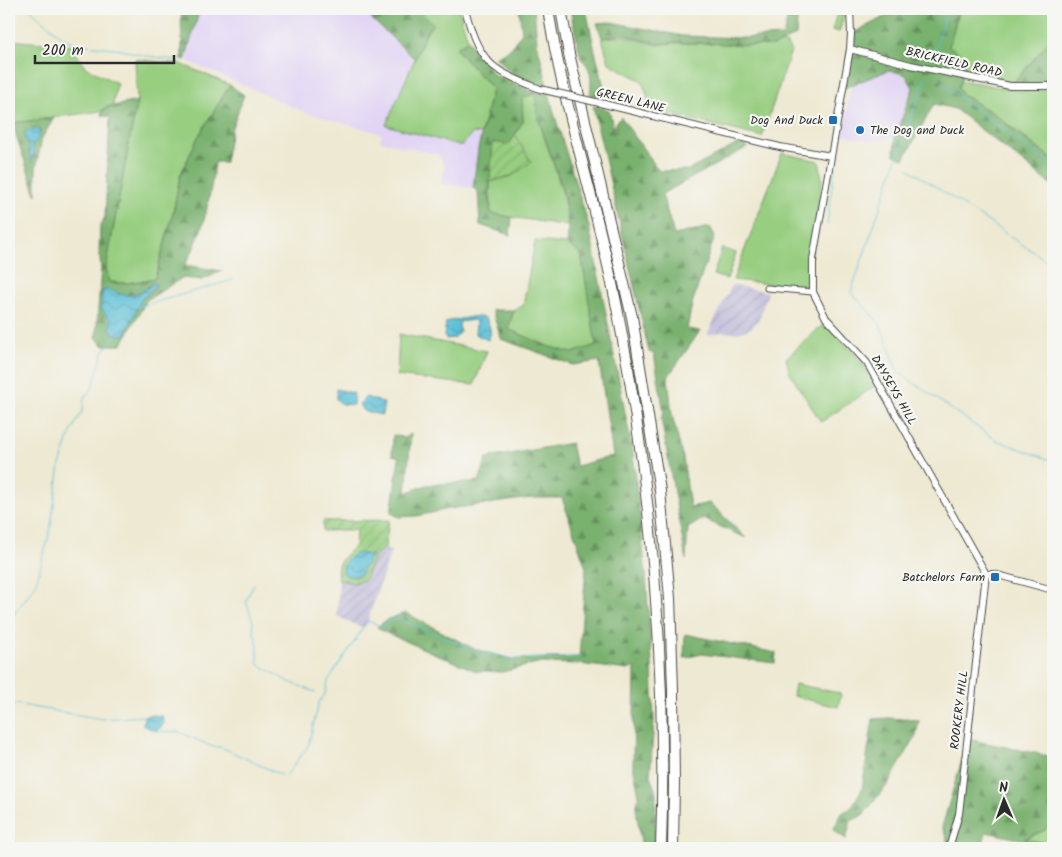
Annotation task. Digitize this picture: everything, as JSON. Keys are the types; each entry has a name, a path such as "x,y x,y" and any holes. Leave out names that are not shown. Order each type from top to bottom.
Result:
{"highway":[{"path":"548,9 557,57 602,239 618,313 647,490 662,691 663,782 661,848"},
{"path":"561,9 569,54 632,317 660,491 670,598 673,690 673,848"}],"street":[{"name":"GREEN LANE","path":"465,9 473,37 489,63 540,90 780,147 831,156"},
{"name":"DAYSEYS HILL","path":"850,9 850,49 813,259 813,292 826,318 867,363 986,574"},
{"name":"BRICKFIELD ROAD","path":"850,49 1010,86 1053,86"},
{"path":"767,288 813,292"},
{"path":"986,574 994,574 1053,590"},
{"name":"ROOKERY HILL","path":"949,848 958,814 986,574"}],"shaded area":[{"path":"200,9 361,9 415,59 386,125 481,134 473,188 441,184 445,167 439,155 380,141 382,134 307,113 185,60"},
{"path":"889,70 906,76 913,88 895,137 874,141 842,135 851,86"},
{"path":"732,285 768,292 759,319 752,328 738,333 722,332 707,335"},
{"path":"385,548 391,551 368,620 362,628 337,616 339,580 354,583 365,580 374,556"}],"green space":[{"path":"181,9 200,9 185,60 182,59"},
{"path":"361,9 418,9 433,24 426,33 415,59"},
{"path":"418,9 459,9 468,40 456,49 492,89 481,134 473,133 461,146 386,125 426,33 433,24"},
{"path":"519,9 534,9 537,42 554,113 589,226 633,453 646,576 652,664 654,721 650,776 656,792 655,848 642,848 636,809 639,795 633,765 635,667 628,670 579,664 537,663 503,672 476,671 384,632 377,627 388,619 406,613 474,649 513,659 579,657 586,568 562,498 531,498 449,509 417,516 399,517 391,513 399,457 392,455 393,435 405,438 411,434 406,493 426,485 479,481 487,458 571,443 576,466 613,456 599,361 573,365 501,339 492,310 514,310 508,329 550,347 572,353 596,345 581,254 567,244 567,212 564,196 538,117 534,83 514,75 495,57 510,49 522,32"},
{"path":"570,9 586,9 606,95 590,96 591,81 589,71 581,59"},
{"path":"790,9 798,9 796,35 773,46 674,42 658,44 623,34 602,38 597,23 611,22 683,36 742,38 783,36"},
{"path":"900,9 959,9 949,46 963,56 965,69 958,88 963,95 996,115 1018,134 1053,159 1053,186 955,109 934,104 904,159 894,155 895,137 913,88 906,75 889,70 842,89 851,34"},
{"path":"959,9 1053,9 1053,37 1013,83 965,69 963,56 949,47"},
{"path":"837,13 844,16 839,32 832,30"},
{"path":"624,36 658,45 672,43 786,43 791,51 762,137 649,109 642,81 609,63 602,38"},
{"path":"1053,37 1053,86 1011,86"},
{"path":"9,40 75,46 74,50 85,67 117,83 113,105 104,108 102,111 12,123 9,125"},
{"path":"468,40 493,74 535,93 522,98 523,121 509,145 493,142 489,195 491,213 512,217 510,235 480,225 478,191 473,188 478,149 492,89 456,48"},
{"path":"135,59 181,64 230,85 198,137 180,176 173,213 155,278 127,283 109,282 106,268 137,101"},
{"path":"960,80 1022,91 1053,89 1053,160 996,115 963,95 957,88"},
{"path":"230,85 244,95 231,130 225,162 215,162 202,228 185,265 222,271 202,280 182,278 147,300 121,345 102,345 96,337 101,268 99,251 100,227 105,217 110,117 101,115 104,108 137,101 106,268 109,282 127,283 155,278 173,213 180,176 198,137","holes":["153,283 154,290 141,300 128,329 111,325 111,320 108,316 128,295 145,290"]},
{"path":"535,93 538,118 562,190 569,226 491,214 490,182 511,176 530,162 515,135 523,121 522,98"},
{"path":"593,106 609,110 616,132 616,122 621,117 659,171 689,170 741,142 748,147 662,194 674,235 710,227 715,236 692,304 687,329 700,331 668,377 672,415 683,458 690,507 710,503 746,538 703,519 688,528 686,560 661,418 664,413 654,354 649,352"},
{"path":"54,118 42,138 36,168 36,195 12,123"},
{"path":"515,135 531,162 513,175 490,182 493,142 509,145"},
{"path":"782,153 819,161 822,179 808,279 810,288 733,280"},
{"path":"535,241 567,244 581,254 597,345 572,353 550,347 508,329 514,310 523,306"},
{"path":"722,248 736,253 727,279 713,275"},
{"path":"826,322 864,364 875,386 821,422 790,374 786,358"},
{"path":"399,334 487,351 474,385 397,376"},
{"path":"389,520 385,548 374,556 365,580 354,583 339,580 337,569 344,557 355,546 356,530 323,531 323,521","holes":["370,555 360,575 348,576"]},
{"path":"685,634 776,653 775,663 702,654 684,658"},
{"path":"795,684 839,693 841,695 838,707 793,696"},
{"path":"873,719 919,720 916,736 888,784 863,815 851,821 846,839 833,830 842,813 851,808 862,789"},
{"path":"968,739 1049,756 1053,759 1053,818 1045,830 1024,839 1042,842 1046,848 1033,848 1023,840 986,832 982,848 946,848 947,838 942,827"},
{"path":"1053,818 1053,848 1046,848 1042,842 1023,840 1045,830"}],"water":[{"path":"36,129 41,131 37,140 32,145 34,153 32,163 25,132"},
{"path":"153,283 156,286 141,300 125,335 115,335 110,329 111,320 101,309 102,291 108,289 121,294 132,295 142,292"},
{"path":"477,316 486,318 490,331 488,340 475,334 476,322 474,320 460,322 460,332 455,338 446,339 444,336 446,322"},
{"path":"336,389 354,393 353,405 342,404 336,399"},
{"path":"366,397 384,403 382,415 363,411 359,404"},
{"path":"358,553 371,555 360,575 348,576 344,574 343,570 346,561"},
{"path":"144,716 162,716 164,724 156,731 143,725"}],"waterway":[{"path":"30,9 63,38 77,44 114,48 142,55 181,61"},
{"path":"931,58 949,9"},
{"path":"925,77 851,292 880,324 898,372 996,440 1053,461"},
{"path":"942,81 945,86 1032,152 1053,165"},
{"path":"837,154 841,125"},
{"path":"827,225 836,158"},
{"path":"909,169 1053,265"},
{"path":"138,307 233,280"},
{"path":"9,621 35,586 50,532 60,465 71,432 83,410 84,398 93,387 103,352 115,336"},
{"path":"254,584 246,601 258,646 258,664 287,681 315,692"},
{"path":"285,777 308,746 319,702 325,694 328,681 368,621 383,627 387,621 399,619 477,651 515,659 584,657"},
{"path":"9,703 102,719 144,716"},
{"path":"156,731 179,732 213,747 221,747 281,775"}],"place":[{"name":"Dog And Duck","path":"833,120"},
{"name":"The Dog and Duck","path":"860,130"},
{"name":"Batchelors Farm","path":"995,577"}]}
